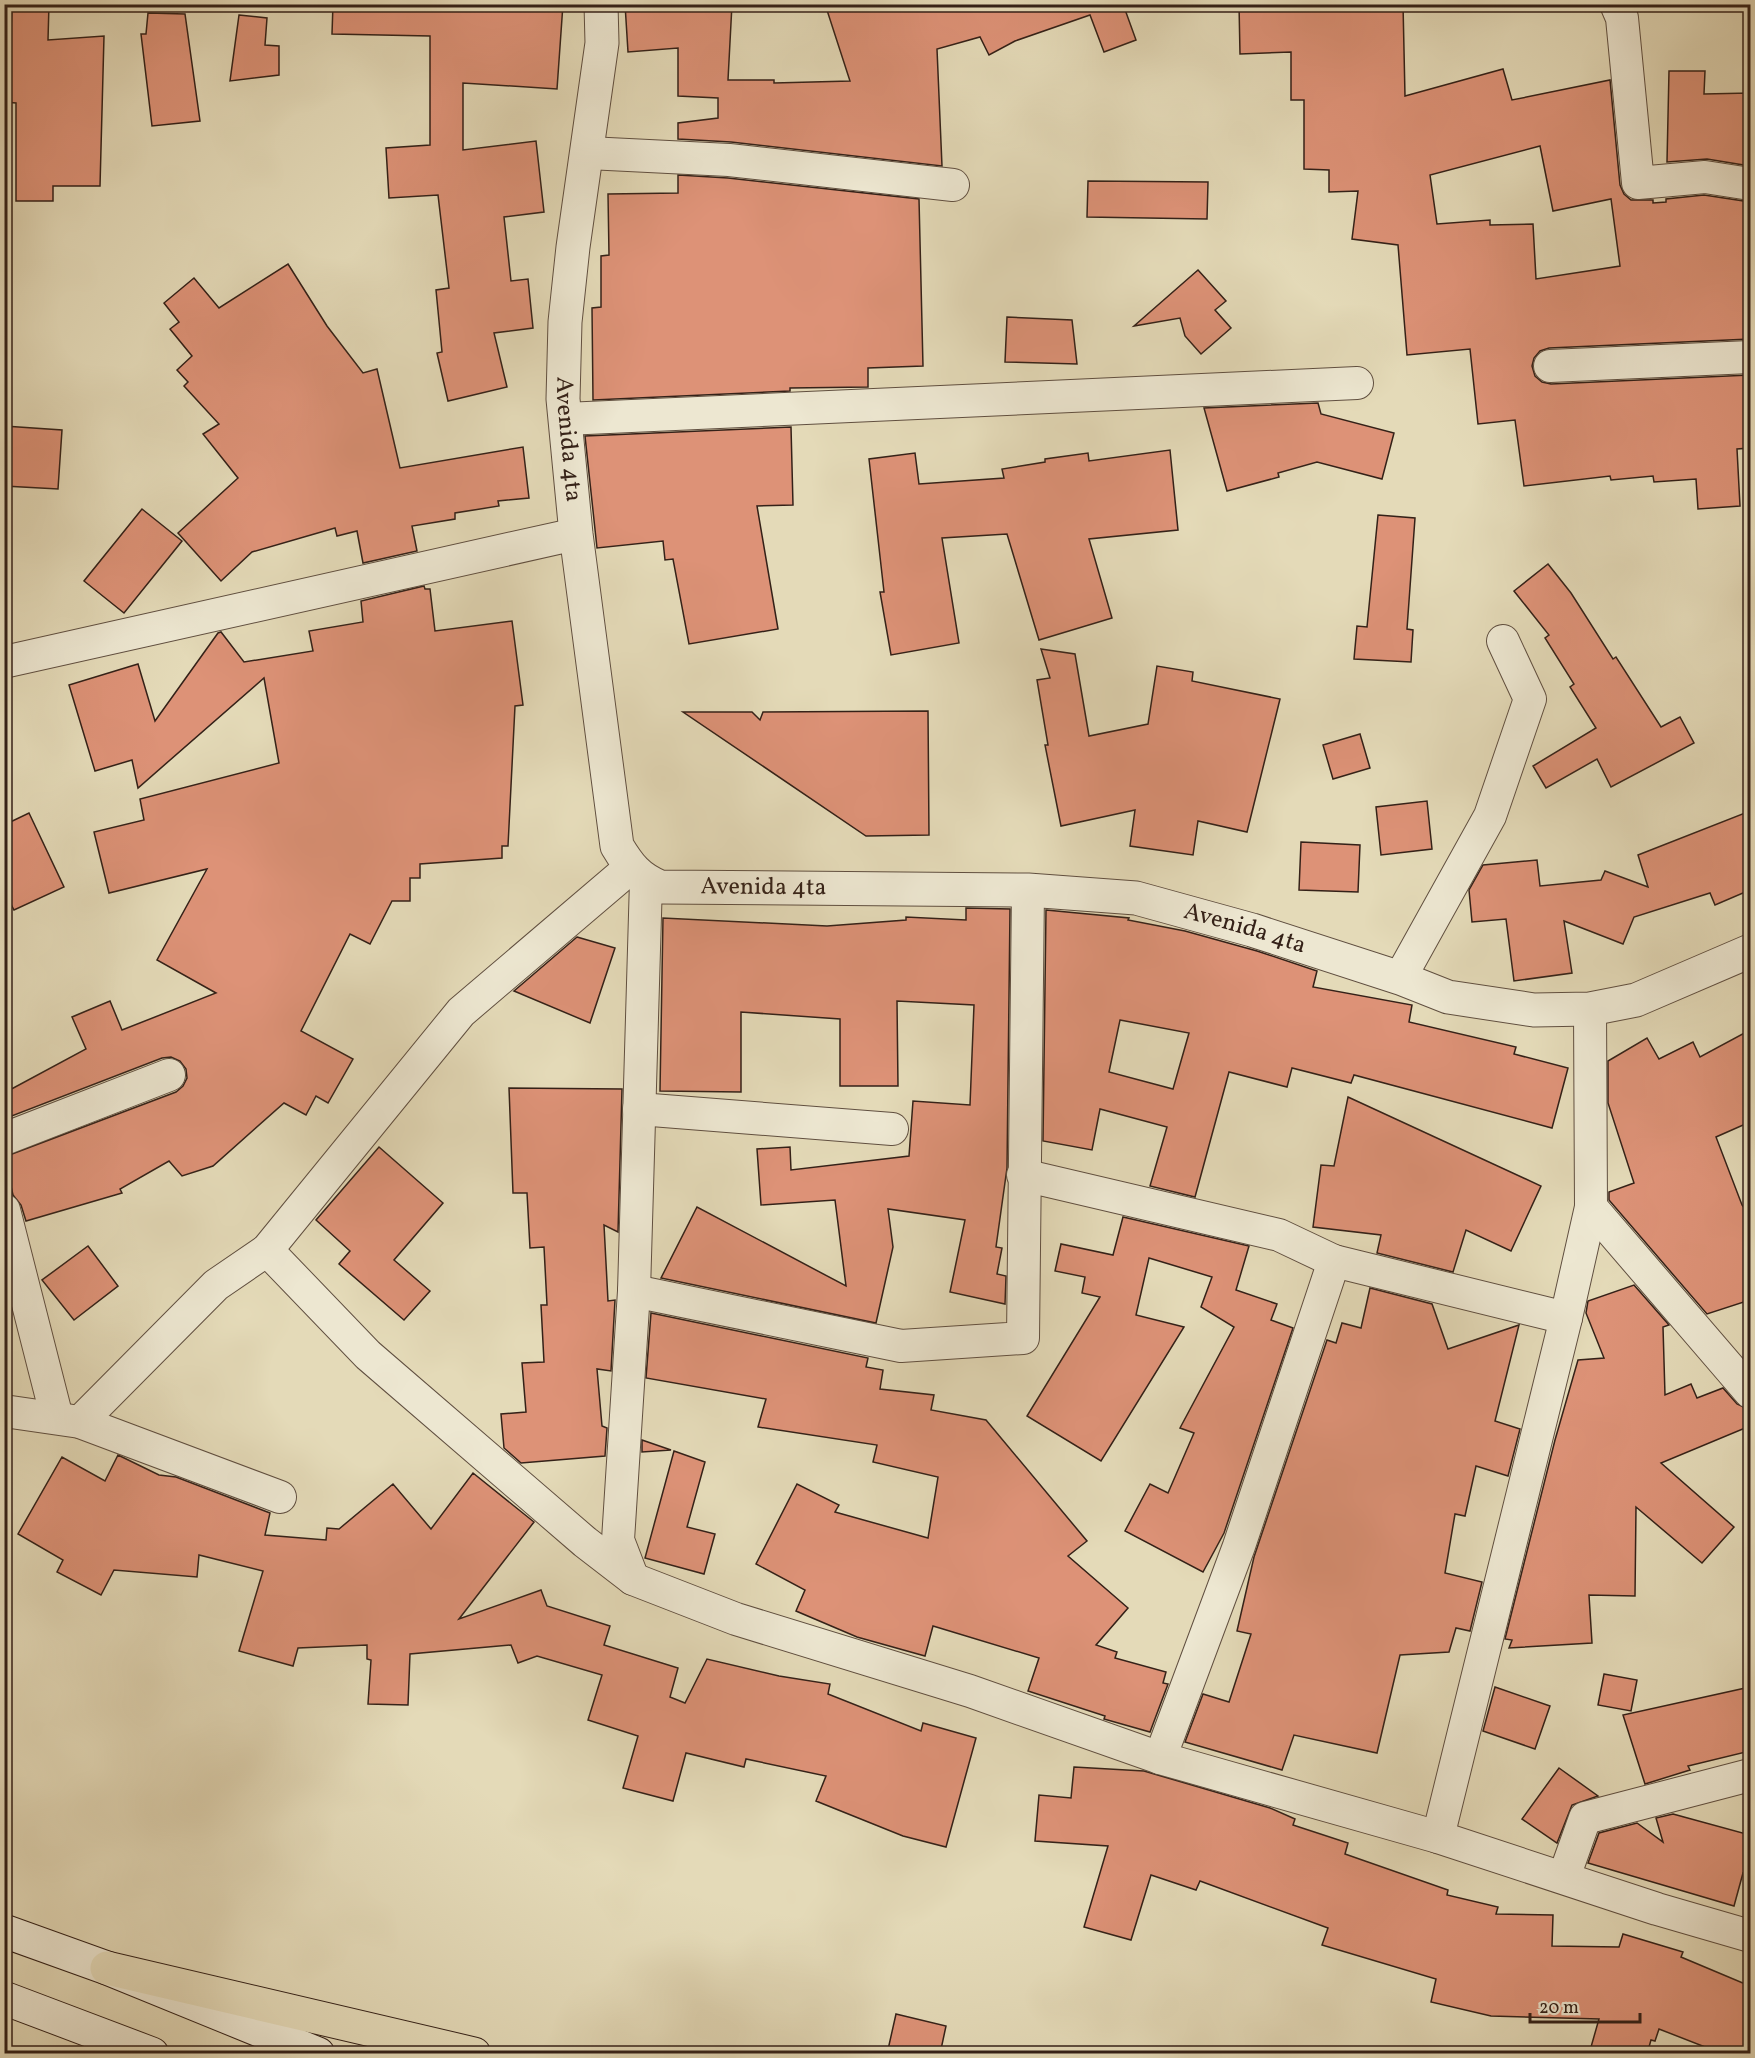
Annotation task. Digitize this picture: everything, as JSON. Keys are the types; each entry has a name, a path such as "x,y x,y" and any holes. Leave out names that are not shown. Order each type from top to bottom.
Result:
{"highway":[{"path":"107,1968 474,2054"}],"street":[{"name":"Avenida 4ta","path":"601,4 602,43 565,322 565,419 576,534 617,846 638,875 660,887 1028,890 1136,898 1252,930 1400,978 1448,997 1534,1010 1590,1009 1636,1000 1750,951"},
{"path":"1616,4 1622,18 1638,183 1705,177 1750,184"},
{"path":"588,153 729,160 953,185"},
{"path":"1550,366 1750,357"},
{"path":"565,419 1357,382"},
{"path":"4,662 576,534"},
{"path":"1400,978 1490,816 1530,699 1503,641"},
{"path":"633,1579 618,1540 634,1291 639,1109 638,875"},
{"path":"69,1420 216,1285 267,1250 461,1012 638,875"},
{"path":"634,1291 901,1346 1023,1338 1023,1175 1028,890"},
{"path":"1438,1837 1566,1318 1591,1207 1590,1009"},
{"path":"4,1139 169,1075"},
{"path":"639,1109 892,1129"},
{"path":"1023,1175 1279,1235 1334,1261 1566,1318"},
{"path":"1591,1207 1750,1392"},
{"path":"4,1210 69,1420"},
{"path":"267,1250 368,1355 585,1542 633,1579 736,1619 970,1691 1160,1758 1438,1837 1657,1909 1750,1936"},
{"path":"1160,1758 1239,1546 1334,1261"},
{"path":"4,1411 69,1420 280,1497"},
{"path":"1564,1877 1585,1818 1750,1775"},
{"path":"4,1931 107,1968 318,2054"},
{"path":"4,1998 152,2054"}],"building":[{"path":"49,4 48,40 104,36 100,186 53,186 53,201 16,201 16,103 4,102 4,51 10,51 12,6"},
{"path":"333,4 563,4 557,89 463,83 463,150 536,141 544,212 504,217 511,281 528,279 533,328 494,333 507,387 448,401 437,353 442,352 436,290 449,288 438,195 389,198 386,148 430,145 430,36 332,34"},
{"path":"625,4 732,4 728,80 774,80 774,83 850,81 825,4 1123,4 1136,40 1104,52 1090,15 1015,41 989,55 980,37 937,49 942,166 731,142 678,139 678,123 718,118 718,98 678,96 678,48 628,52"},
{"path":"1239,4 1403,4 1405,96 1503,69 1512,100 1610,80 1620,185 1624,194 1631,200 1653,200 1653,203 1666,202 1666,199 1704,195 1750,202 1750,339 1549,348 1540,351 1534,358 1532,366 1535,376 1542,382 1551,384 1750,375 1750,448 1737,449 1740,506 1698,509 1696,479 1654,482 1653,476 1611,480 1610,476 1524,486 1515,420 1478,424 1470,349 1407,355 1398,245 1352,239 1358,191 1329,192 1329,170 1304,169 1304,100 1291,100 1291,52 1240,54","holes":["1540,146 1553,211 1611,199 1620,266 1536,279 1533,224 1490,225 1490,220 1437,224 1430,175"]},
{"path":"148,13 185,14 200,121 152,126 141,34 146,34"},
{"path":"239,15 267,18 265,45 279,46 279,75 230,81"},
{"path":"1669,71 1705,71 1704,94 1750,93 1750,166 1707,159 1667,162"},
{"path":"678,175 728,178 919,199 923,366 868,368 868,387 790,388 790,391 593,400 592,308 601,307 601,256 609,255 608,194 678,193"},
{"path":"1088,181 1208,182 1207,219 1087,217"},
{"path":"288,264 327,326 363,373 377,369 400,468 523,447 529,498 498,501 499,506 455,513 455,519 412,526 417,551 363,563 357,531 337,536 335,528 252,552 221,581 178,533 238,478 203,434 219,424 184,386 188,382 177,370 192,356 170,329 179,322 164,303 194,278 219,308"},
{"path":"1198,270 1226,301 1215,310 1231,328 1201,354 1185,336 1180,318 1134,326"},
{"path":"1007,317 1072,320 1077,364 1005,362"},
{"path":"1318,403 1321,414 1394,433 1382,479 1317,462 1278,473 1279,477 1227,491 1204,408"},
{"path":"4,426 62,430 58,489 4,486"},
{"path":"791,427 793,505 757,506 778,629 689,644 673,559 665,560 663,541 597,548 585,436"},
{"path":"1170,450 1178,530 1089,539 1112,618 1039,640 1007,534 942,538 959,643 891,655 880,592 884,592 869,459 915,453 919,484 1004,478 1002,469 1045,462 1045,459 1088,453 1089,461"},
{"path":"142,509 182,541 124,613 84,581"},
{"path":"1378,515 1415,518 1407,629 1413,630 1411,662 1354,659 1357,626 1367,627"},
{"path":"1548,564 1571,593 1613,659 1616,657 1661,727 1680,717 1694,743 1611,787 1597,759 1546,788 1533,766 1596,728 1570,687 1574,684 1545,638 1549,635 1514,591"},
{"path":"424,586 425,589 430,589 435,631 512,621 523,705 515,706 508,846 502,846 502,858 420,864 420,878 410,878 410,901 392,901 370,944 350,934 301,1031 353,1059 328,1103 316,1096 306,1115 284,1103 213,1166 182,1176 169,1161 120,1189 122,1193 26,1221 21,1205 13,1195 4,1157 176,1092 187,1078 186,1069 180,1061 171,1057 162,1058 4,1119 4,1093 86,1049 72,1017 110,1001 122,1030 216,993 157,960 207,869 109,893 94,832 144,820 140,799 279,763 264,678 138,788 132,760 95,771 69,685 138,664 155,721 218,633 221,632 244,662 313,651 309,631 363,622 361,601"},
{"path":"1041,649 1075,654 1089,736 1148,724 1157,666 1193,672 1192,681 1280,699 1247,832 1198,821 1193,855 1130,846 1135,810 1061,826 1045,745 1048,745 1037,680 1050,678"},
{"path":"928,711 929,835 866,836 683,712 752,712 760,720 763,712"},
{"path":"1360,734 1370,768 1333,779 1323,745"},
{"path":"1427,801 1432,849 1381,855 1376,807"},
{"path":"1750,811 1750,890 1715,905 1710,893 1634,917 1623,944 1564,921 1572,973 1514,981 1506,919 1472,922 1469,890 1483,865 1537,860 1540,886 1601,880 1605,871 1648,887 1638,855"},
{"path":"29,813 64,887 14,910 4,891 4,825"},
{"path":"1301,842 1360,845 1358,892 1299,890"},
{"path":"966,908 1010,909 1007,1168 996,1247 1002,1248 997,1274 1006,1276 1005,1304 950,1292 965,1220 888,1209 893,1247 876,1323 661,1278 697,1207 846,1286 835,1200 761,1205 757,1149 790,1147 791,1170 909,1156 913,1101 970,1105 974,1005 897,1001 898,1086 840,1086 840,1019 741,1012 741,1092 660,1091 663,918 827,926 906,920 906,917 966,920"},
{"path":"1046,910 1129,918 1128,920 1185,931 1257,951 1317,971 1313,987 1412,1005 1409,1022 1516,1047 1514,1054 1568,1068 1552,1128 1354,1075 1351,1083 1292,1068 1287,1087 1229,1072 1195,1197 1150,1186 1167,1127 1100,1109 1092,1150 1043,1141","holes":["1120,1020 1189,1033 1173,1089 1109,1072"]},
{"path":"577,937 615,948 590,1023 514,991"},
{"path":"1750,1030 1750,1122 1716,1137 1742,1205 1750,1216 1750,1300 1707,1314 1609,1200 1609,1192 1634,1183 1608,1103 1608,1061 1647,1038 1659,1059 1693,1042 1700,1057"},
{"path":"509,1088 622,1089 618,1232 604,1225 608,1301 615,1300 611,1371 597,1369 602,1426 607,1428 605,1456 521,1463 504,1448 501,1414 526,1412 522,1363 544,1362 541,1305 547,1305 544,1247 530,1248 527,1193 513,1193"},
{"path":"1348,1097 1541,1186 1511,1251 1466,1230 1453,1272 1377,1253 1381,1235 1313,1227 1321,1165 1334,1166"},
{"path":"379,1147 443,1203 394,1260 430,1291 404,1320 339,1264 350,1251 316,1220"},
{"path":"1123,1217 1249,1246 1236,1290 1277,1304 1271,1320 1293,1328 1224,1533 1203,1572 1125,1531 1150,1484 1168,1493 1194,1433 1180,1428 1234,1327 1201,1307 1212,1277 1149,1258 1136,1315 1184,1327 1101,1461 1027,1416 1100,1297 1082,1293 1085,1277 1055,1271 1061,1244 1113,1255"},
{"path":"88,1246 118,1286 74,1320 42,1280"},
{"path":"1634,1285 1669,1325 1663,1327 1665,1395 1691,1384 1697,1398 1723,1388 1737,1404 1750,1410 1750,1426 1661,1463 1734,1527 1702,1563 1636,1507 1635,1596 1589,1595 1592,1643 1509,1648 1512,1640 1505,1639 1555,1440 1578,1360 1604,1358 1586,1313 1588,1301"},
{"path":"1370,1288 1432,1304 1448,1349 1519,1325 1495,1421 1520,1429 1508,1476 1476,1466 1465,1516 1455,1514 1445,1573 1482,1582 1470,1631 1456,1628 1449,1652 1400,1655 1377,1753 1294,1735 1282,1770 1185,1742 1203,1694 1229,1702 1251,1634 1237,1631 1254,1557 1327,1340 1336,1343 1342,1323 1361,1328"},
{"path":"651,1313 868,1358 866,1367 883,1370 880,1389 934,1395 931,1410 986,1420 1087,1541 1068,1556 1128,1608 1096,1645 1117,1652 1115,1658 1166,1672 1163,1683 1168,1684 1150,1732 1104,1719 1105,1716 1028,1691 1039,1658 933,1626 925,1656 857,1637 796,1611 805,1590 756,1564 797,1484 839,1505 835,1512 928,1538 938,1477 873,1462 877,1445 758,1427 766,1399 646,1378"},
{"path":"642,1440 671,1450 642,1452"},
{"path":"674,1451 705,1462 687,1527 715,1534 704,1574 645,1558"},
{"path":"118,1455 159,1475 176,1477 270,1513 265,1535 326,1540 327,1528 339,1529 393,1484 431,1529 473,1473 534,1522 459,1619 541,1590 547,1606 610,1626 604,1645 678,1668 670,1697 685,1703 707,1659 779,1676 830,1684 828,1694 921,1731 923,1723 976,1738 946,1847 903,1836 816,1801 826,1776 746,1759 744,1767 686,1753 673,1801 623,1788 638,1736 588,1720 602,1675 537,1656 518,1663 511,1645 410,1654 408,1705 368,1704 371,1660 367,1659 367,1645 298,1648 293,1666 239,1651 263,1571 199,1555 197,1577 114,1570 101,1595 57,1572 63,1560 18,1534 62,1457 105,1481"},
{"path":"1604,1674 1637,1680 1631,1711 1598,1705"},
{"path":"1495,1687 1550,1706 1535,1749 1483,1731"},
{"path":"1750,1687 1750,1751 1688,1766 1690,1770 1645,1784 1623,1715"},
{"path":"1074,1767 1144,1771 1270,1808 1295,1819 1293,1825 1348,1843 1345,1854 1448,1890 1447,1895 1498,1907 1496,1914 1553,1915 1552,1946 1619,1947 1623,1934 1683,1952 1681,1957 1750,1986 1750,2054 1723,2054 1659,2029 1655,2041 1651,2040 1647,2054 1589,2054 1599,2019 1491,2016 1431,2002 1436,1979 1322,1945 1328,1928 1200,1881 1196,1890 1151,1875 1131,1940 1084,1927 1108,1846 1035,1841 1039,1795 1071,1798"},
{"path":"1559,1768 1598,1796 1572,1805 1557,1843 1522,1819"},
{"path":"1673,1814 1750,1835 1750,1875 1743,1873 1734,1906 1588,1863 1599,1833 1637,1823 1663,1842 1656,1818"},
{"path":"896,2014 946,2026 940,2054 887,2054"}]}
